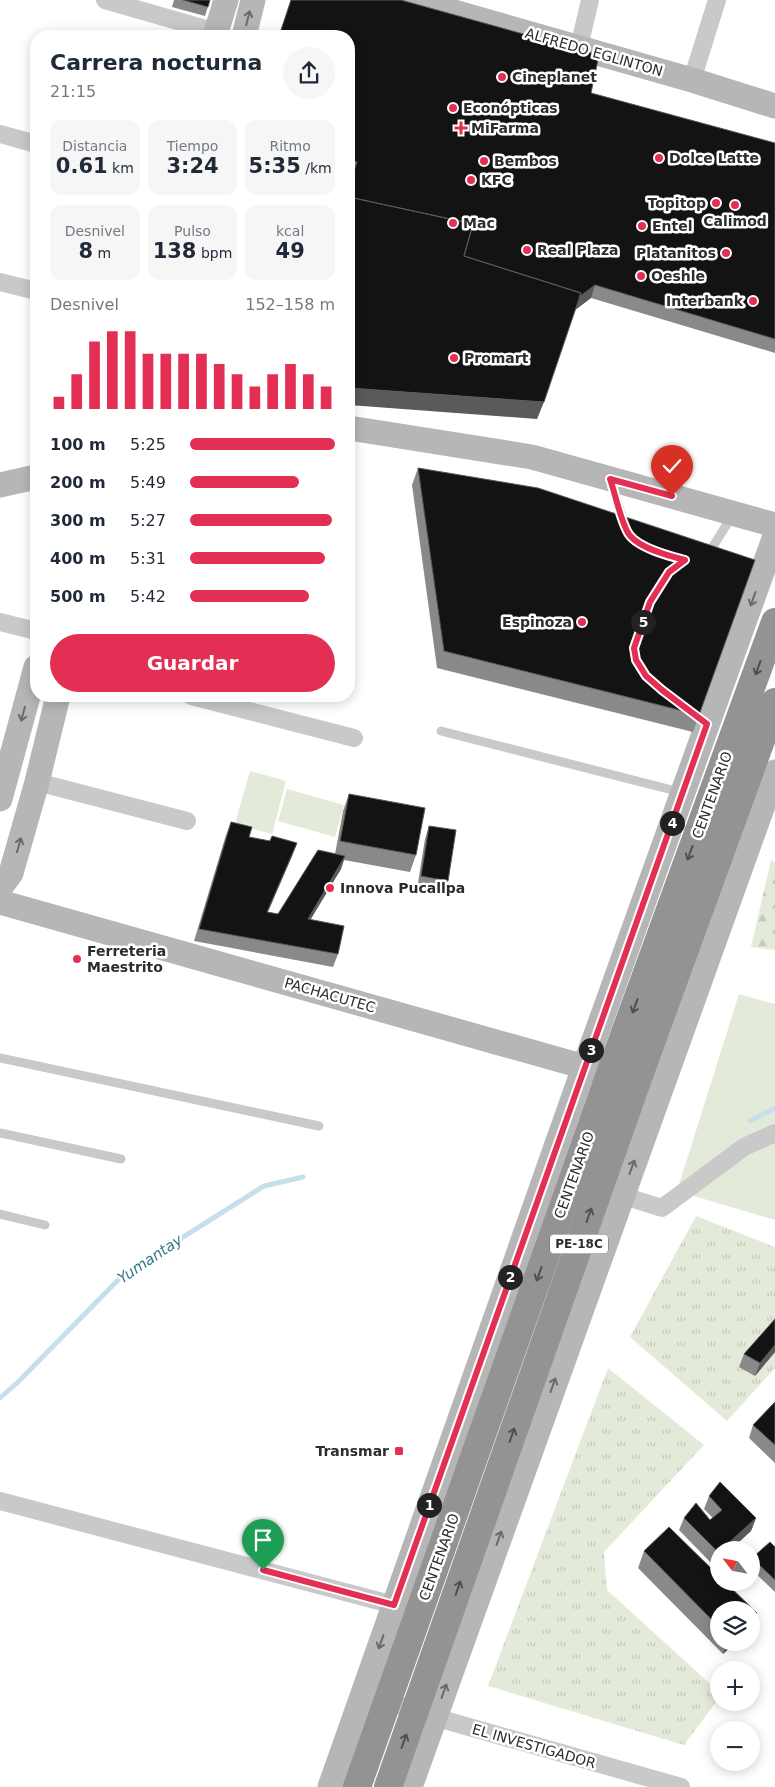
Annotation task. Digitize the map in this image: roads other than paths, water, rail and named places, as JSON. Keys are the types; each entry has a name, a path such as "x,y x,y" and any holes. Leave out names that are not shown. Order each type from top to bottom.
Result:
{"highway":[{"name":"CENTENARIO","path":"357,1787 388,1702 595,1076 775,622"},
{"name":"CENTENARIO","path":"388,1787 424,1714 611,1191 643,1087 775,702"}],"street":[{"path":"105,0 203,30"},
{"path":"217,30 226,0"},
{"path":"246,30 253,0"},
{"name":"ALFREDO EGLINTON","path":"412,0 546,43 579,47 775,106"},
{"path":"579,47 590,0"},
{"path":"692,80 717,0"},
{"path":"0,134 30,142"},
{"path":"0,282 30,290"},
{"path":"355,429 532,457 775,525"},
{"path":"0,485 30,478"},
{"path":"330,1787 394,1605 595,1076 683,792 703,721 761,564 775,536"},
{"path":"0,622 30,630"},
{"path":"0,798 30,689"},
{"path":"0,888 12,873 57,702"},
{"path":"215,702 354,738"},
{"path":"643,1087 775,772"},
{"path":"37,782 187,821"},
{"name":"PACHACUTEC","path":"0,902 595,1076"},
{"name":"PACHACUTEC","path":"0,916 595,1076 643,1087"},
{"path":"611,1191 662,1208 744,1147 775,1133"},
{"path":"0,1501 394,1605"},
{"name":"EL INVESTIGADOR","path":"388,1702 681,1787"},
{"path":"410,1787 424,1714"}],"lane":[{"path":"610,479 627,532"},
{"path":"706,558 734,514"},
{"path":"441,731 683,792"},
{"path":"0,1058 319,1126"},
{"path":"0,1133 121,1159"},
{"path":"0,1214 45,1225"}],"waterway":[{"name":"Yumantay","path":"750,1121 775,1108"},
{"name":"Yumantay","path":"0,1398 123,1275 264,1186 303,1177"}],"place":[{"name":"Cineplanet","path":"502,77"},
{"name":"Econópticas","path":"453,108"},
{"name":"MiFarma","path":"461,128"},
{"name":"Dolce Latte","path":"659,158"},
{"name":"Bembos","path":"484,161"},
{"name":"KFC","path":"471,180"},
{"name":"Topitop","path":"716,203"},
{"name":"Calimod","path":"735,205"},
{"name":"Mac","path":"453,223"},
{"name":"Entel","path":"642,226"},
{"name":"Real Plaza","path":"527,250"},
{"name":"Platanitos","path":"726,253"},
{"name":"Oeshle","path":"641,276"},
{"name":"Interbank","path":"753,301"},
{"name":"Promart","path":"454,358"},
{"name":"Espinoza","path":"582,622"},
{"name":"Innova Pucallpa","path":"330,888"},
{"name":"Ferreteria Maestrito","path":"77,959"},
{"name":"Transmar","path":"399,1451"}]}
